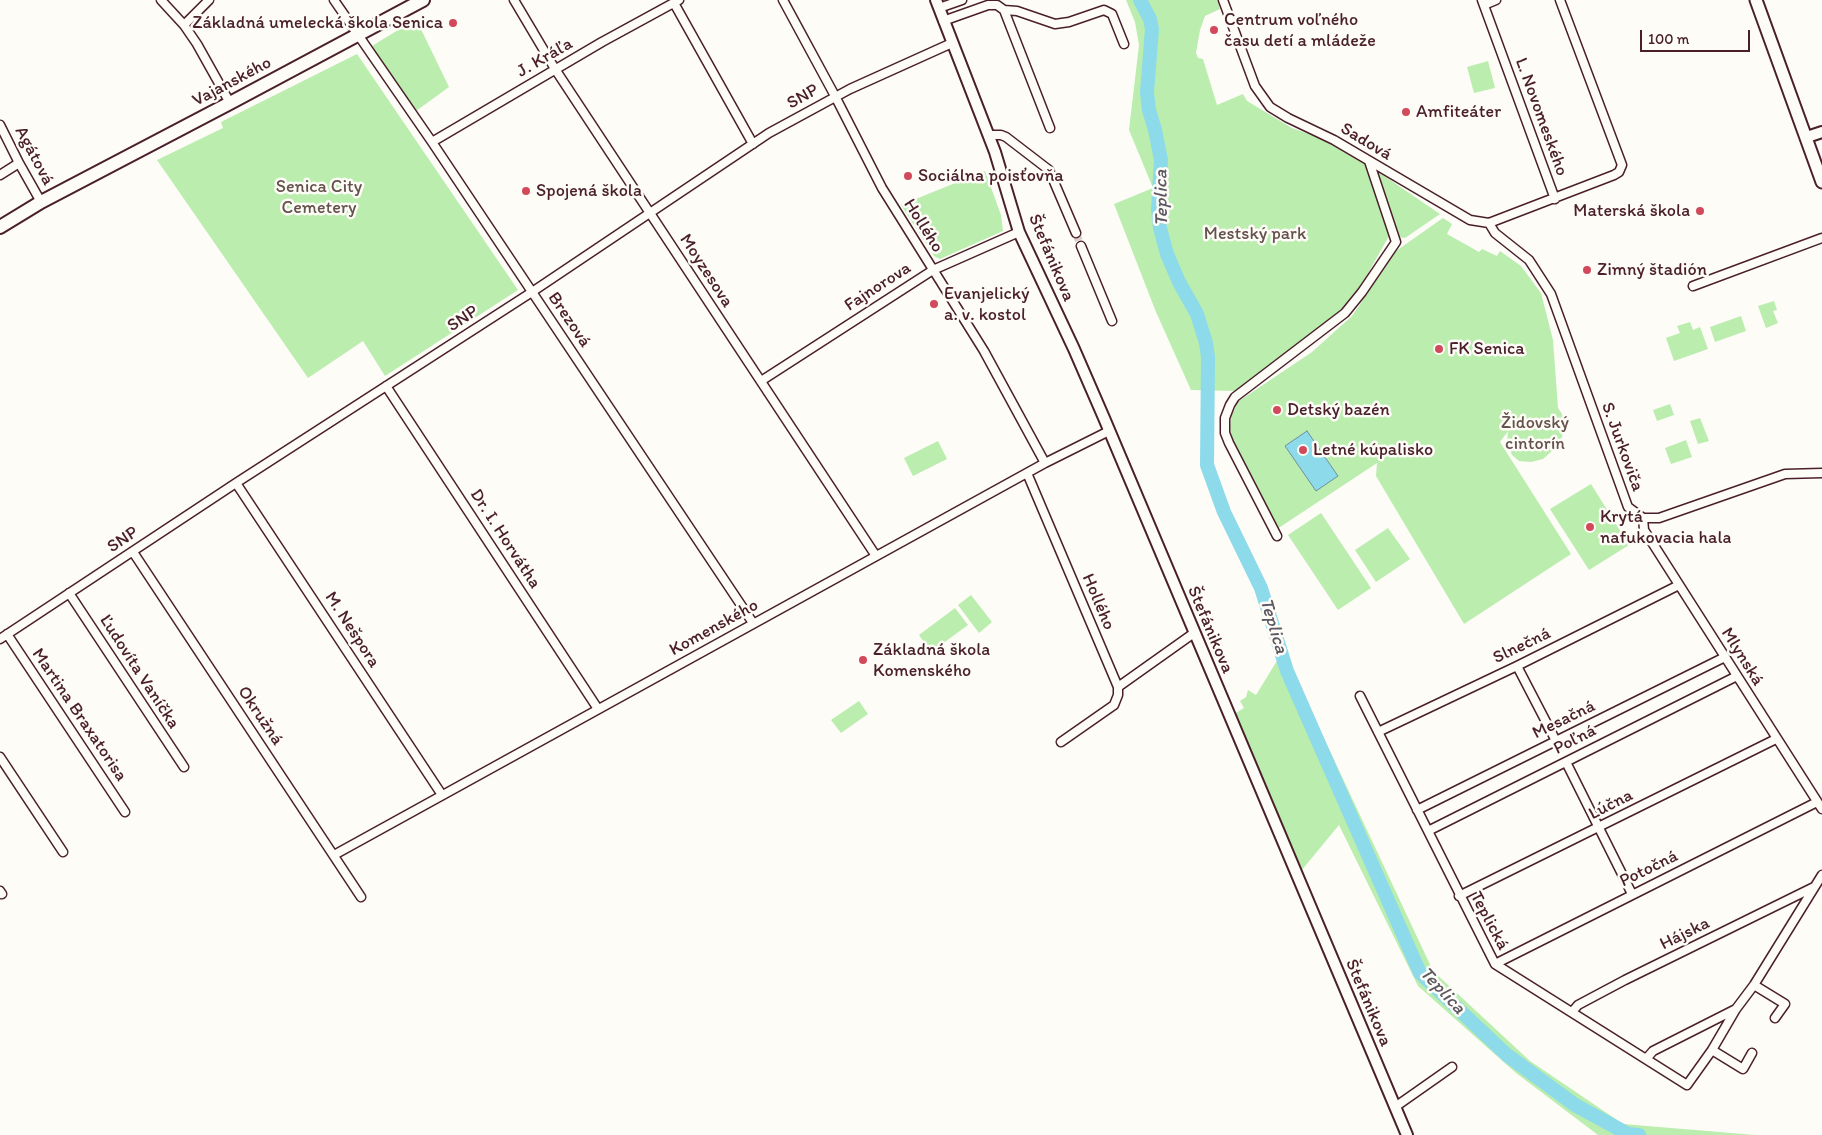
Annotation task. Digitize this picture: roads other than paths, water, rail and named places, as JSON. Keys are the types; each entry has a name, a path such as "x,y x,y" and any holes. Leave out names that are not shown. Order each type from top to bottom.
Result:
{"main road":[{"name":"Vajanského","path":"0,227 41,202 423,0"},
{"path":"1756,0 1822,182"}],"street":[{"path":"161,0 184,25 197,44 230,103"},
{"path":"184,25 209,0"},
{"name":"Brezová","path":"334,0 432,142 754,623"},
{"name":"Moyzesova","path":"514,0 555,69 876,556"},
{"name":"Hollého","path":"783,0 882,188 984,351 1044,463"},
{"path":"938,4 962,0"},
{"name":"Sadová","path":"1223,0 1255,86 1270,107 1288,118 1334,140 1470,220 1489,223"},
{"name":"L. Novomeského","path":"1496,0 1483,2 1555,199 1614,175 1619,172 1622,166 1560,0"},
{"name":"J. Kráľa","path":"432,142 555,69 677,1 753,144"},
{"name":"Štefánikova","path":"938,4 943,21 990,135 1019,232 1074,349 1407,1135"},
{"path":"943,21 988,5 997,5 1004,10 1017,11 1055,24 1069,22 1104,10 1112,14 1124,44"},
{"path":"1004,10 1050,128"},
{"name":"SNP","path":"4,637 236,483 532,292 753,144 835,96 952,43"},
{"name":"Agátová","path":"0,125 19,164 41,202"},
{"path":"1807,137 1822,132"},
{"name":"Štefánikova","path":"990,135 1006,137 1049,170 1076,233"},
{"path":"1277,536 1229,443 1224,424 1227,411 1236,397 1345,313 1362,292 1396,242 1369,161"},
{"path":"0,175 19,164"},
{"path":"1489,223 1555,199"},
{"name":"S. Jurkoviča","path":"1489,223 1495,233 1529,260 1551,294 1628,507 1643,518"},
{"name":"Fajnorova","path":"761,381 932,270 1019,232"},
{"path":"1693,286 1822,238"},
{"name":"Štefánikova","path":"1081,246 1112,321"},
{"name":"Dr. I. Horvátha","path":"386,386 598,709"},
{"name":"Komenského","path":"334,854 1044,463 1109,431"},
{"name":"Hollého","path":"1027,473 1118,687"},
{"path":"1643,518 1659,518 1784,474 1822,473"},
{"name":"M. Nešpora","path":"236,483 442,794"},
{"name":"Mlynská","path":"1643,518 1644,530 1820,805"},
{"name":"Okružná","path":"133,552 361,897"},
{"name":"Slnečná","path":"1378,732 1517,666 1678,585"},
{"name":"Ľudovíta Vaníčka","path":"69,593 184,767"},
{"path":"1061,742 1114,705 1118,695 1118,687 1194,634"},
{"name":"Martina Braxatorisa","path":"4,637 125,812"},
{"name":"Mesačná","path":"1417,810 1725,657"},
{"path":"1517,666 1556,741"},
{"name":"Poľná","path":"1428,831 1737,676"},
{"name":"Teplická","path":"1360,696 1459,896 1495,964 1687,1085 1712,1050 1822,875"},
{"name":"Lúčna","path":"1459,896 1776,739"},
{"path":"0,757 63,852"},
{"path":"1566,762 1632,894"},
{"name":"Potočná","path":"1495,964 1632,894 1820,805"},
{"name":"Hájska","path":"1572,1012 1578,1005 1625,980 1814,887"},
{"path":"1784,902 1798,914"},
{"path":"1754,984 1785,1004 1775,1018"},
{"name":"Teplická","path":"1646,1059 1652,1051 1736,1009"},
{"path":"1708,1023 1720,1036"},
{"path":"1712,1050 1743,1069 1752,1053"},
{"path":"1395,1107 1452,1067"}],"water":[{"path":"1307,431 1338,476 1316,491 1285,446"}],"waterway":[{"name":"Teplica","path":"1140,0 1150,19 1152,29 1147,92 1149,110 1161,160 1158,210 1160,228 1167,254 1179,282 1197,314 1206,343 1208,357 1207,465 1224,512 1261,588 1287,671 1420,973 1507,1055 1575,1105 1628,1134 1639,1135"}],"tunnel":[{"path":"1076,233 1081,246"}],"place":[{"name":"Základná umelecká škola Senica","path":"453,23"},
{"name":"Centrum voľného času detí a mládeže","path":"1214,30"},
{"name":"Amfiteáter","path":"1406,112"},
{"name":"Sociálna poisťovňa","path":"908,176"},
{"name":"Spojená škola","path":"526,191"},
{"name":"Materská škola","path":"1700,211"},
{"name":"Zimný štadión","path":"1587,270"},
{"name":"Evanjelický a. v. kostol","path":"934,304"},
{"name":"FK Senica","path":"1439,349"},
{"name":"Detský bazén","path":"1277,410"},
{"name":"Letné kúpalisko","path":"1303,450"},
{"name":"Krytá nafukovacia hala","path":"1590,527"},
{"name":"Základná škola Komenského","path":"863,660"}],"park label":[{"name":"Senica City Cemetery","path":"319,197"},
{"name":"Mestský park","path":"1255,234"},
{"name":"Židovský cintorín","path":"1535,433"}]}
